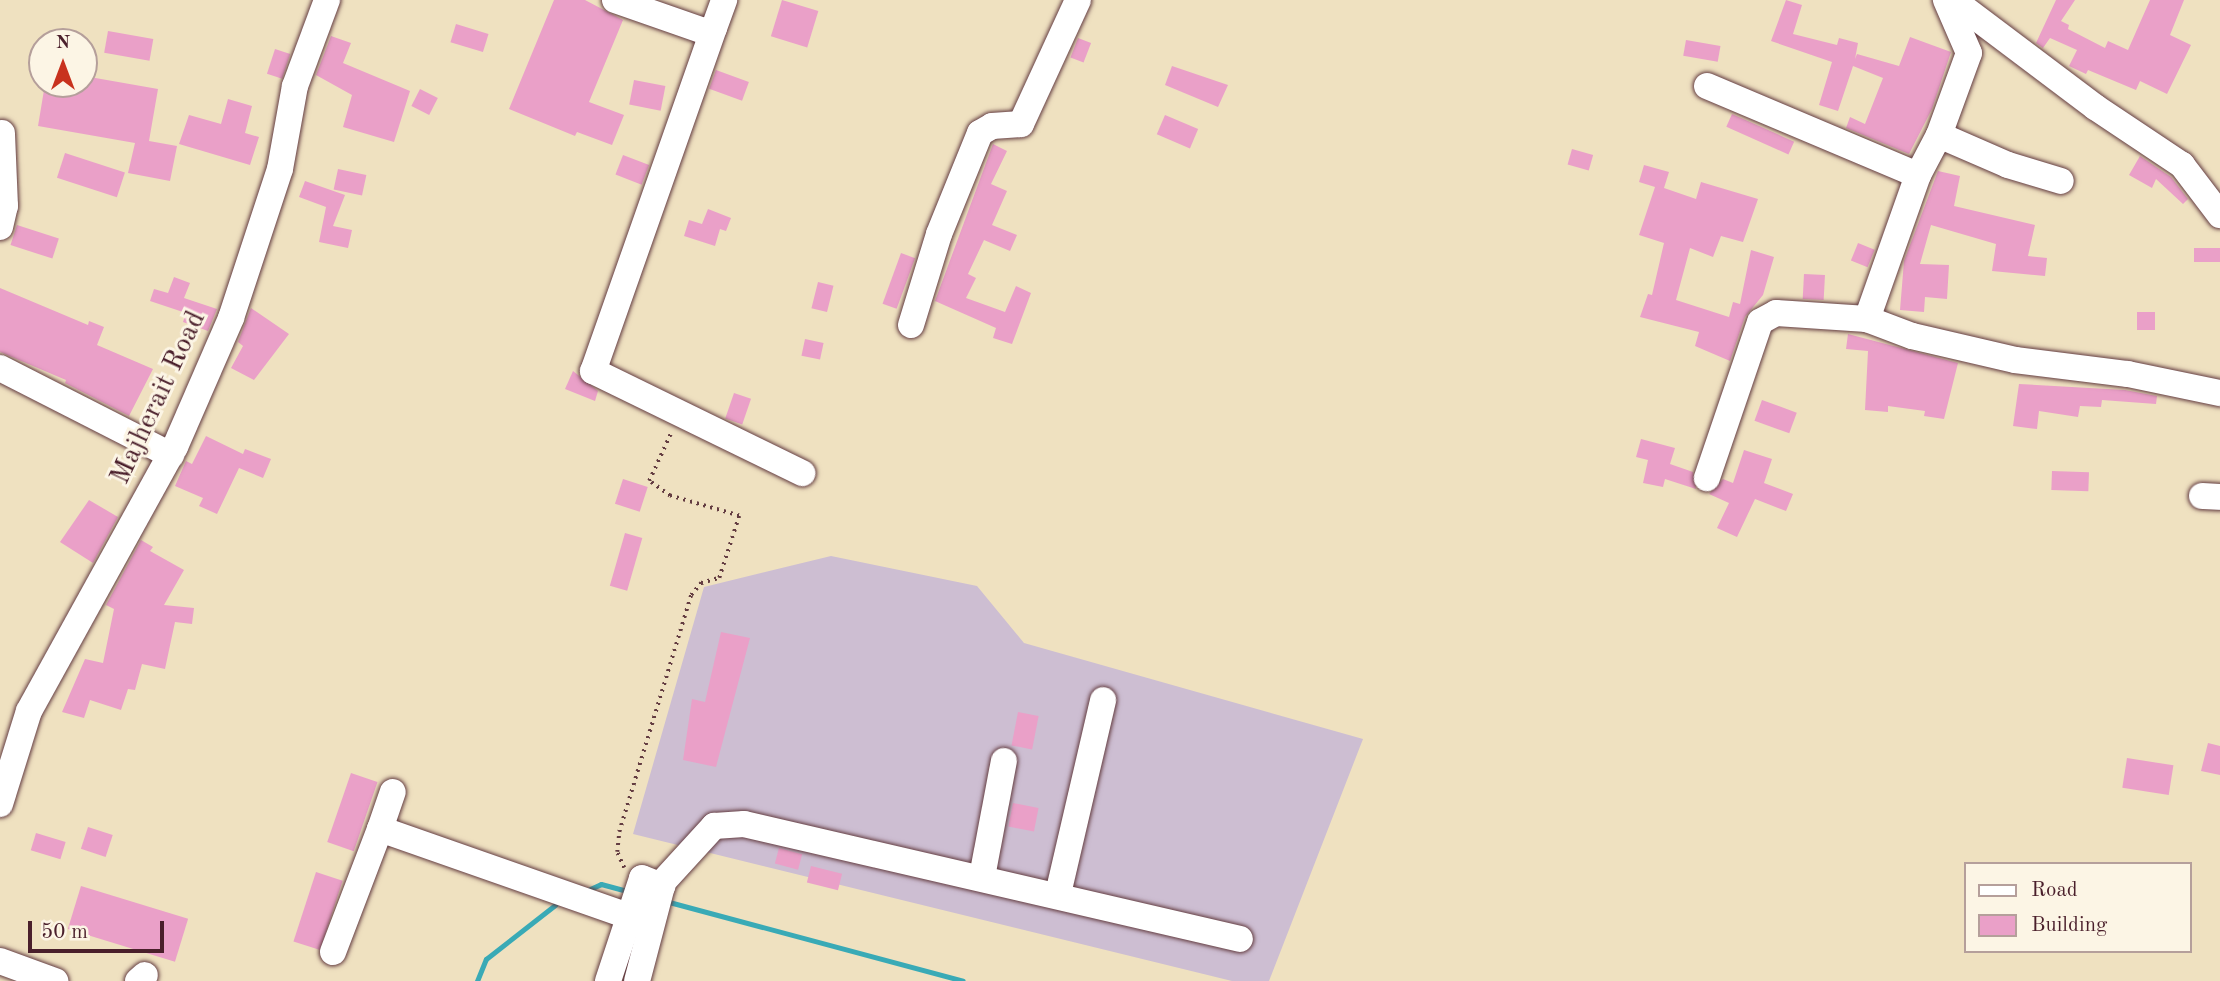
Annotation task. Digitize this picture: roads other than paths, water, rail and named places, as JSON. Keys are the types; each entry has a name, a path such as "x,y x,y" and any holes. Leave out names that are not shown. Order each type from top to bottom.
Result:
{"street":[{"name":"Majherait Road","path":"0,804 29,711 171,455 231,318 281,169 295,86 327,0"},
{"path":"615,0 692,30 714,28"},
{"path":"724,0 593,371 802,473"},
{"path":"911,325 939,234 980,133 992,126 1021,124 1077,0"},
{"path":"1867,319 1919,175 1939,135 1969,52 1946,0"},
{"path":"1953,0 2095,107 2182,165 2220,215"},
{"path":"1707,86 1919,175"},
{"path":"0,227 5,206 2,132"},
{"path":"1939,135 2008,165 2061,181"},
{"path":"1707,478 1760,322 1776,313 1867,319 1912,336 2015,360 2128,374 2220,393"},
{"path":"0,368 171,455"},
{"path":"1058,894 1103,700"},
{"path":"982,877 1004,761"},
{"path":"332,952 393,792"},
{"path":"608,981 628,916 650,883 721,823 744,824 982,877 1240,939"},
{"path":"380,829 628,916"},
{"path":"637,981 650,883"},
{"path":"0,961 55,981"}],"waterway":[{"path":"590,889 601,884 624,890"},
{"path":"669,902 963,981"},
{"path":"477,981 486,959 555,905"}]}
